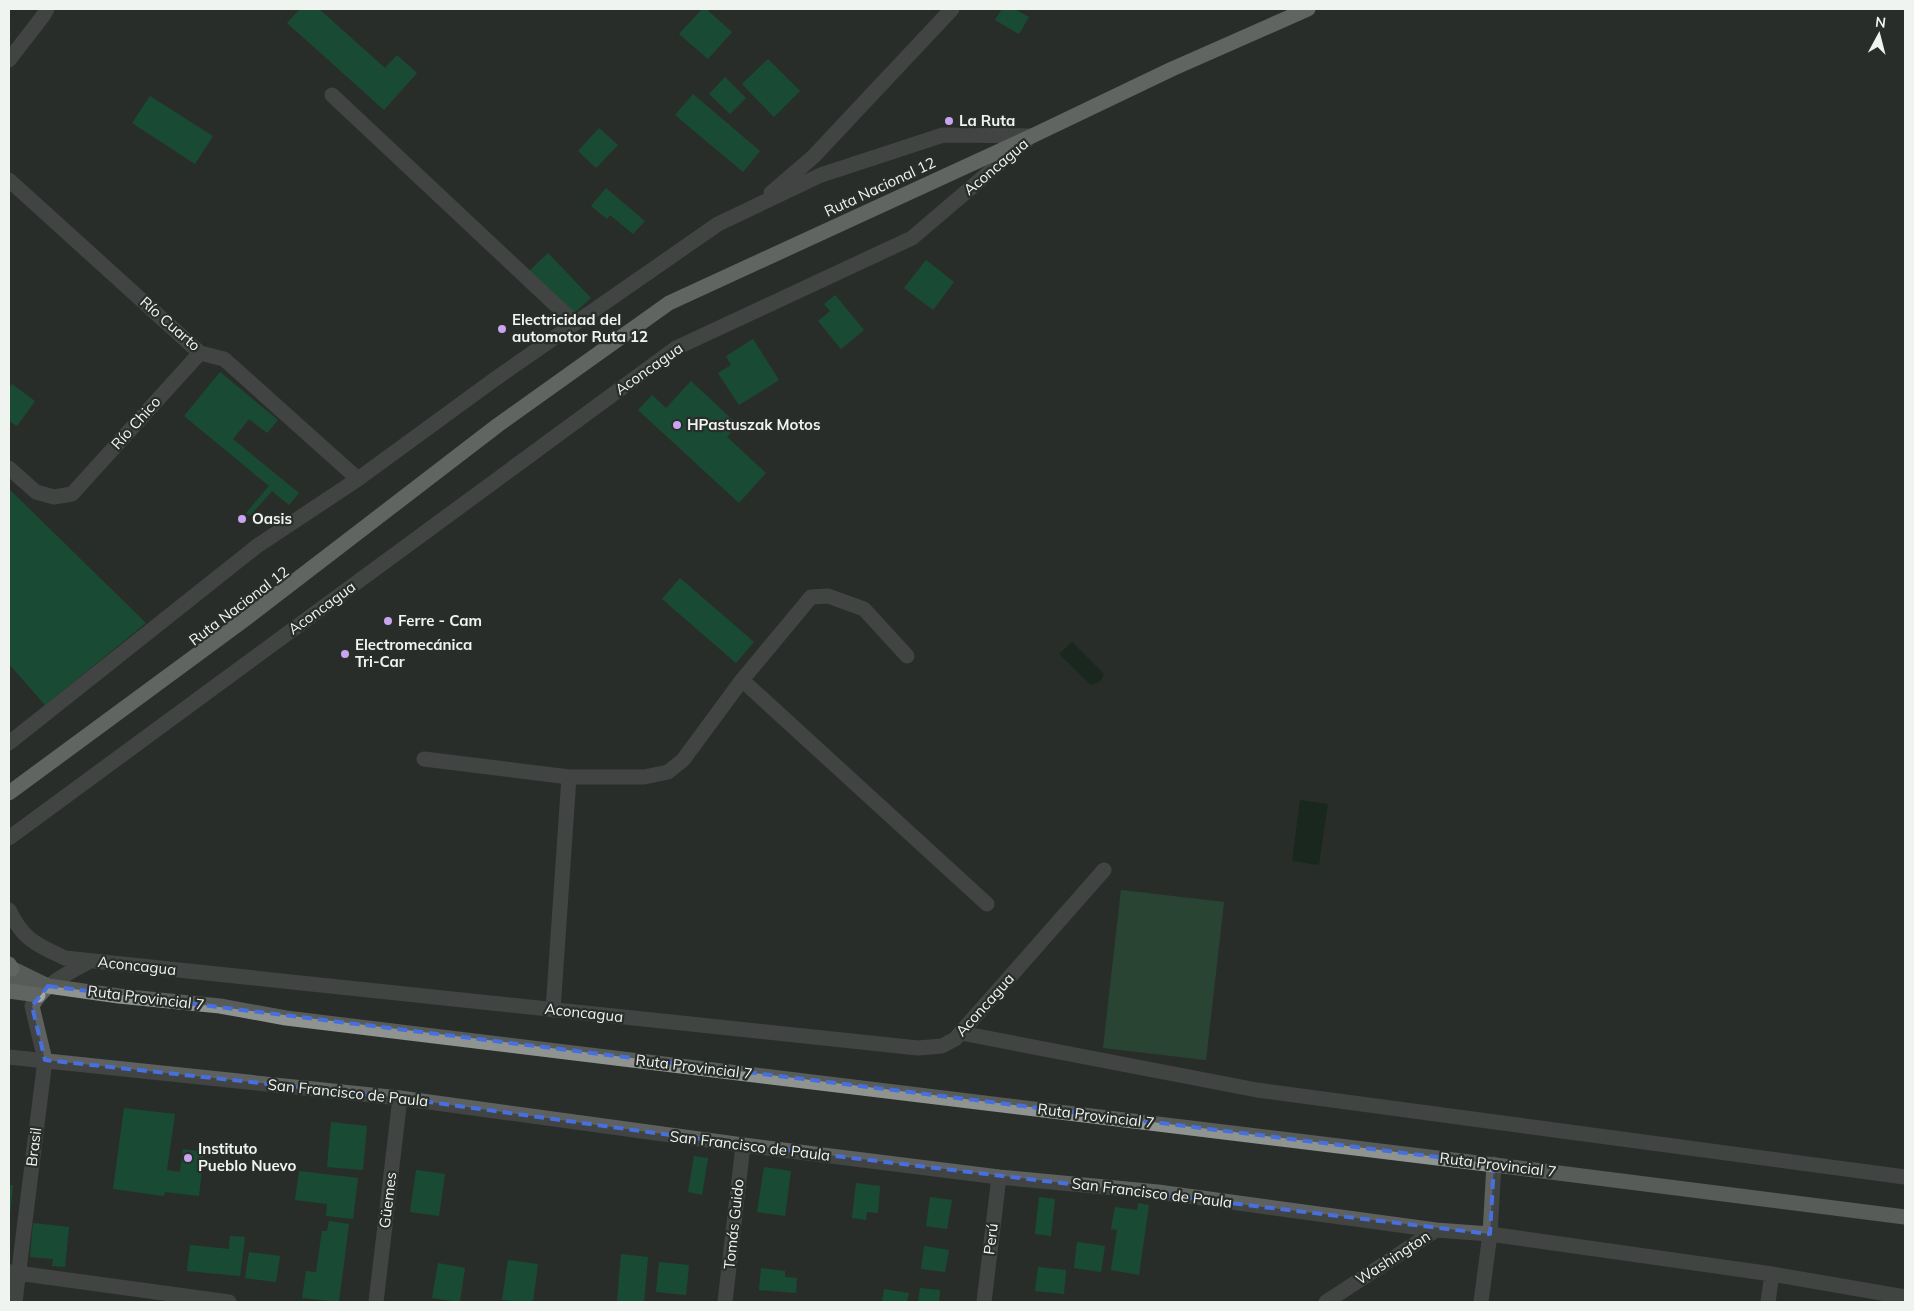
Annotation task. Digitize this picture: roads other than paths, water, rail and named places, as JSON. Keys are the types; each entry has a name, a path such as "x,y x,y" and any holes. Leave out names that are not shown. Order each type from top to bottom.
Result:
{"highway":[{"name":"Ruta Nacional 12","path":"9,793 244,620 429,477 669,303 1032,136 1172,69 1308,9"},
{"name":"Ruta Nacional 12","path":"9,804 473,451 488,434"},
{"path":"9,991 43,990"}],"main road":[{"name":"Ruta Provincial 7","path":"10,970 43,990 230,1017 286,1018 1494,1164 1905,1217"}],"street":[{"path":"9,60 47,9"},
{"path":"757,205 813,157 952,9"},
{"path":"332,95 576,323"},
{"name":"Aconcagua","path":"9,743 257,546 358,479 495,379 718,224 821,176 943,134 1032,136"},
{"name":"Aconcagua","path":"9,838 676,348 912,238 1032,136"},
{"name":"Río Cuarto","path":"9,180 200,353 224,359 358,479"},
{"name":"Río Chico","path":"9,468 36,492 54,497 72,494 200,353"},
{"path":"424,759 570,777 644,777 668,772 683,760 742,680 811,597 828,596 864,609 907,656"},
{"path":"742,680 987,904"},
{"path":"553,1010 570,777"},
{"name":"Aconcagua","path":"9,910 17,926 34,943 66,958 918,1048 942,1046 955,1039 1104,870"},
{"path":"43,990 90,961"},
{"name":"Brasil","path":"15,1302 14,1272 45,1060 32,1006 43,990"},
{"path":"961,1032 1257,1090 1905,1177"},
{"name":"San Francisco de Paula","path":"9,1057 400,1098 743,1145 999,1176 1158,1192 1436,1230 1490,1234 1772,1274 1905,1297"},
{"name":"Güemes","path":"376,1302 400,1098"},
{"name":"Tomás Guido","path":"725,1302 743,1145"},
{"path":"1481,1302 1490,1234 1494,1164"},
{"name":"Perú","path":"984,1302 999,1176"},
{"name":"Washington","path":"1326,1302 1436,1230"},
{"path":"14,1272 229,1302"},
{"path":"1768,1302 1772,1274"}],"place":[{"name":"La Ruta","path":"949,121"},
{"name":"Electricidad del automotor Ruta 12","path":"502,329"},
{"name":"HPastuszak Motos","path":"677,425"},
{"name":"Oasis","path":"242,519"},
{"name":"Ferre - Cam","path":"388,621"},
{"name":"Electromecánica Tri-Car","path":"345,654"},
{"name":"Instituto Pueblo Nuevo","path":"188,1158"}]}
